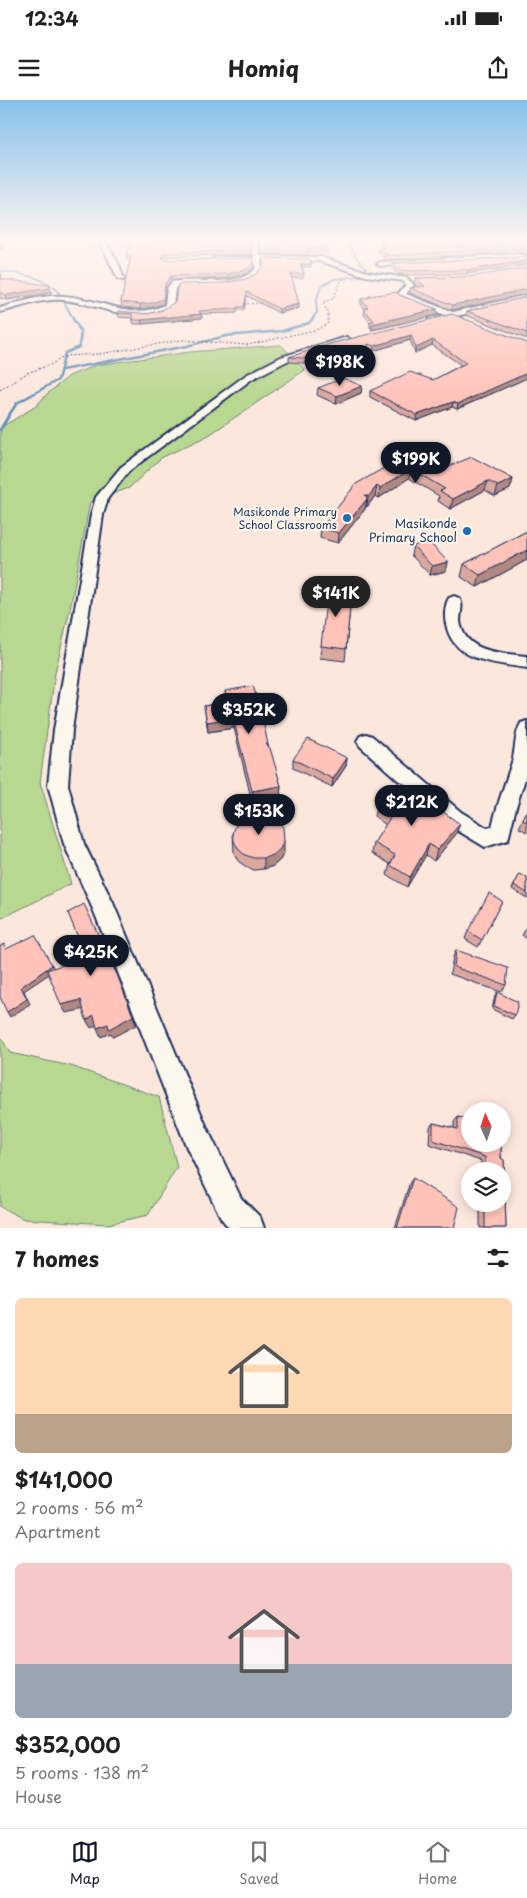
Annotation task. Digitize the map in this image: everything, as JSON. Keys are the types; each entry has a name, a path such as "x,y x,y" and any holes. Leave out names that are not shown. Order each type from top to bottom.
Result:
{"street":[{"path":"0,310 34,301 60,298 131,312 162,310 170,306 171,293"},
{"path":"401,293 402,296 469,321"},
{"path":"415,324 525,299"},
{"path":"249,1228 231,1208 197,1138 105,911 74,844 58,786 63,730 97,515 102,497 125,469 249,377 284,359 309,350 367,335"},
{"path":"454,602 452,609 455,633 465,648 479,655 527,662"},
{"path":"366,741 454,818 485,838 501,834 506,807 522,760 527,728"}],"path":[{"path":"0,390 26,373 66,356 99,354 182,340 248,345 319,329 328,323 328,314 323,302 332,299 335,293"},
{"path":"236,304 268,303"}],"green space":[{"path":"281,345 305,370 209,435 161,458 129,488 90,502 70,609 55,673 40,782 71,884 0,919 0,428 36,406 69,376 96,365 190,352"},
{"path":"0,1036 10,1053 71,1066 159,1097 177,1167 148,1215 108,1224 24,1219 0,1207"}],"building":[{"path":"0,293 21,293 6,295"},
{"path":"123,293 164,293 163,299 152,303 121,302"},
{"path":"177,293 247,293 244,307 237,307 237,309 199,311 201,314 141,320 134,320 132,314 118,313 119,311 148,314 162,310 175,302"},
{"path":"248,293 296,293 299,304 279,309"},
{"path":"397,293 399,295 437,309 372,324 370,322 374,321 364,309 368,307 361,299 369,296"},
{"path":"422,293 510,293 453,305"},
{"path":"527,297 527,333 467,311"},
{"path":"452,314 527,343 527,373 458,404 453,402 417,415 370,391 410,372 433,380 466,363 433,340 416,348 411,335 374,346 368,344 368,348 329,360 289,357 333,343"},
{"path":"343,378 362,386 337,396 318,388"},
{"path":"405,456 437,471 472,457 513,479 498,486 488,481 453,499 440,491 445,489 411,469 380,488 377,486 368,497 365,494 367,499 339,533 321,528 356,484"},
{"path":"527,531 527,550 480,575 464,564"},
{"path":"429,542 448,562 432,566 413,546"},
{"path":"328,584 346,585 345,606 350,607 346,649 321,646"},
{"path":"253,686 261,710 268,745 266,744 270,748 281,786 252,791 233,718 207,722 204,706 228,702 225,691"},
{"path":"308,739 347,758 333,779 293,759"},
{"path":"400,781 460,824 437,850 429,844 410,877 390,865 395,855 374,843 391,816 377,805"},
{"path":"527,811 527,822 523,820"},
{"path":"266,813 273,816 283,827 284,841 280,849 273,855 264,858 254,858 245,855 238,849 234,841 233,833 236,825 249,814"},
{"path":"520,874 527,878 527,893 514,885"},
{"path":"489,893 502,901 482,940 468,931"},
{"path":"84,904 118,977 133,1016 109,1029 108,1024 97,1028 94,1015 86,1020 81,1000 61,1005 47,970 86,957 68,913"},
{"path":"35,935 52,965 21,987 27,999 7,1012 0,997 0,946 4,944 6,949"},
{"path":"456,950 508,968 506,985 454,967"},
{"path":"497,992 518,1002 515,1015 494,1006"},
{"path":"458,1117 461,1118 461,1149 433,1140 433,1123 458,1129"},
{"path":"470,1152 501,1152 501,1158 504,1162 485,1162 485,1157"},
{"path":"413,1178 459,1207 454,1228 397,1228"},
{"path":"485,1212 506,1212 506,1228 485,1228"}],"waterway":[{"path":"59,293 73,318"},
{"path":"313,318 317,312 316,301 319,293"},
{"path":"7,418 17,403 58,380 65,353 79,347 81,332 72,317"},
{"path":"62,370 187,346 226,336 282,331 309,323 314,317"},
{"path":"0,430 8,417"}],"place":[{"name":"Masikonde Primary School Classrooms","path":"347,518"},
{"name":"Masikonde Primary School","path":"467,531"}]}
